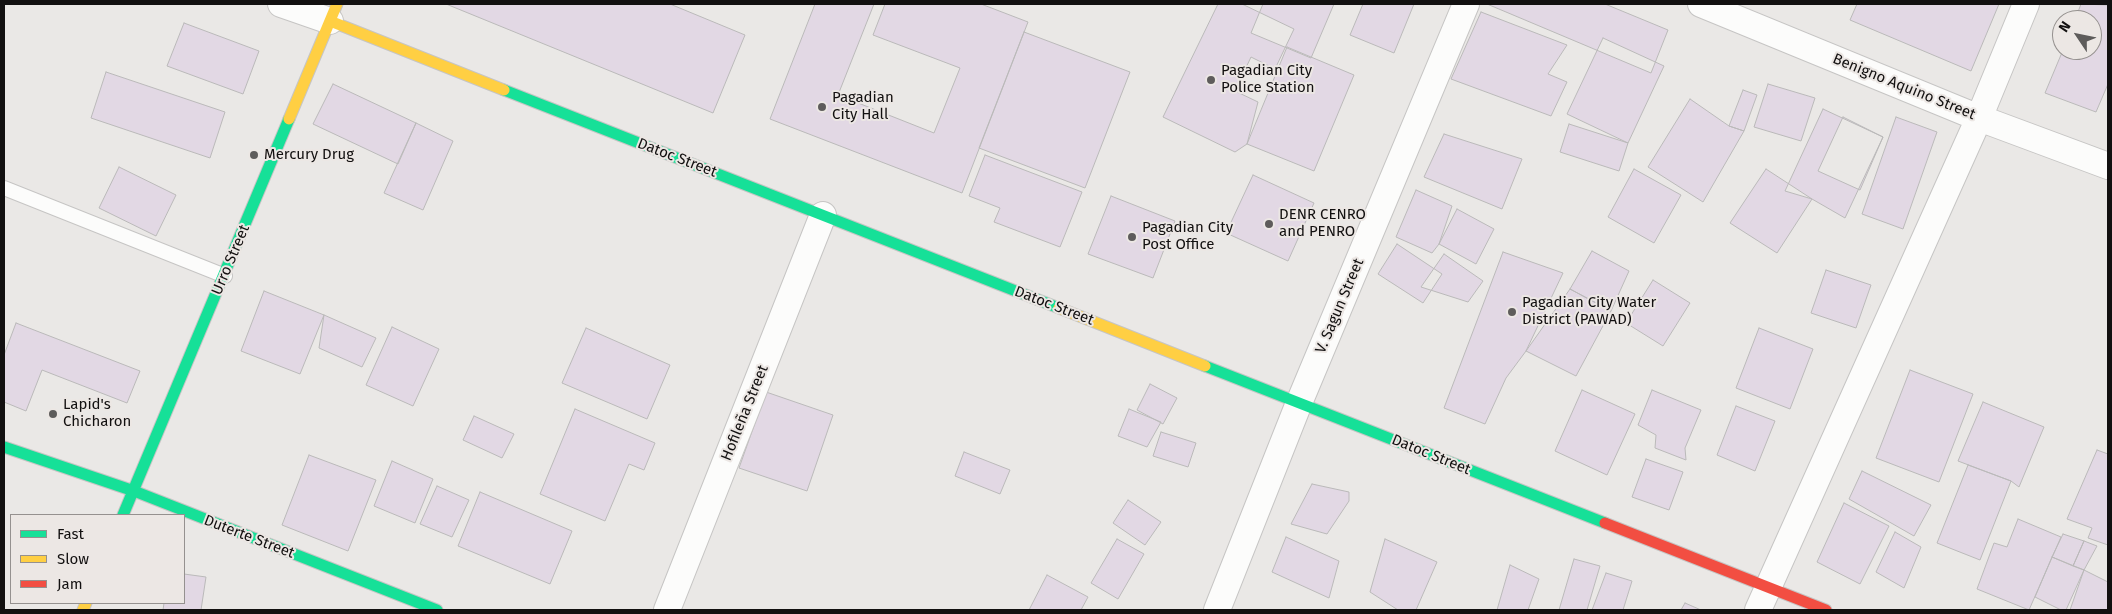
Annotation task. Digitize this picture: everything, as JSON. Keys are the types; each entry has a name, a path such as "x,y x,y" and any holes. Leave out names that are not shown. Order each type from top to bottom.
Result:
{"street":[{"name":"Datoc Street","path":"281,4 333,12 822,215 1299,403 1762,599 1826,610"},
{"name":"V. Sagun Street","path":"1217,610 1299,403 1466,4"},
{"name":"Benigno Aquino Street","path":"1701,4 1979,118 2108,166"},
{"path":"1762,599 1979,118 2026,4"},
{"name":"Urro Street","path":"123,514 225,276 333,12"},
{"name":"Hofileña Street","path":"667,610 822,215"},
{"name":"Duterte Street","path":"4,447 134,491 437,610"}],"lane":[{"path":"4,188 225,276"}],"building":[{"path":"446,4 670,4 745,35 713,113"},
{"name":"Pagadian City Hall","path":"815,4 874,4 838,95 934,133 960,68 873,35 885,4 981,4 1028,22 962,193 770,119"},
{"name":"Pagadian City Police Station","path":"1218,4 1242,4 1294,29 1275,69 1251,57 1235,91 1258,102 1247,144 1235,152 1163,117"},
{"path":"1263,4 1334,4 1311,58 1251,33"},
{"path":"1363,4 1414,4 1394,53 1350,35"},
{"path":"1487,4 1605,4 1668,30 1651,73"},
{"path":"1857,4 1999,4 1971,71 1850,20"},
{"path":"2081,4 2108,5 2108,84 2096,112 2045,93 2059,60 2102,60 2102,10 2079,10"},
{"path":"1481,12 1567,45 1548,74 1567,82 1551,116 1451,79"},
{"path":"184,23 259,51 243,94 167,66"},
{"path":"1024,32 1130,72 1085,188 979,148"},
{"path":"1603,38 1664,66 1628,143 1567,114"},
{"path":"1287,47 1354,75 1314,171 1247,144"},
{"path":"106,72 225,112 210,158 91,118"},
{"path":"333,84 416,123 398,164 313,124"},
{"path":"1768,84 1815,98 1801,141 1754,127"},
{"path":"1743,90 1757,95 1744,131 1729,126"},
{"path":"1690,99 1729,126 1744,131 1703,202 1648,167"},
{"path":"1823,109 1883,137 1845,218 1812,199 1785,191"},
{"path":"1843,117 1883,137 1860,190 1818,171"},
{"path":"1896,117 1937,132 1903,229 1862,214"},
{"path":"416,123 453,141 423,210 384,193"},
{"path":"1569,124 1628,143 1619,171 1560,152"},
{"path":"1444,134 1522,159 1502,209 1424,177"},
{"path":"985,155 1082,192 1060,247 994,222 1000,208 969,196"},
{"path":"119,167 176,195 156,236 99,208"},
{"path":"1634,169 1681,195 1654,243 1608,217"},
{"path":"1766,169 1812,199 1777,253 1730,223"},
{"path":"1253,175 1314,203 1288,261 1226,233"},
{"path":"1416,190 1452,206 1439,244 1432,253 1396,237"},
{"name":"Pagadian City Post Office","path":"1111,196 1175,221 1153,278 1088,254"},
{"path":"1457,209 1494,229 1476,264 1439,244"},
{"path":"1397,244 1442,274 1423,303 1378,274"},
{"path":"1592,251 1629,271 1611,311 1570,289"},
{"name":"Pagadian City Water District (PAWAD)","path":"1503,252 1563,273 1526,351 1506,378 1485,424 1444,408"},
{"path":"1444,254 1483,281 1468,302 1421,287"},
{"path":"1826,270 1871,285 1856,328 1811,313"},
{"path":"1653,280 1690,303 1663,346 1626,323"},
{"path":"1570,289 1611,311 1576,376 1526,351"},
{"path":"264,291 324,315 300,374 241,351"},
{"path":"324,315 376,338 362,367 319,348"},
{"path":"16,323 140,371 127,403 42,370 26,411 4,402 4,355"},
{"path":"392,327 439,349 413,406 366,385"},
{"path":"586,328 670,365 647,419 562,383"},
{"path":"1759,328 1813,349 1790,409 1736,388"},
{"path":"1910,370 1973,394 1939,482 1876,458"},
{"path":"1150,384 1177,398 1163,424 1137,410"},
{"path":"1582,390 1635,414 1607,475 1555,451"},
{"path":"1652,390 1701,410 1685,448 1686,460 1655,448 1656,435 1638,425"},
{"path":"766,392 833,415 807,491 739,468"},
{"path":"1983,402 2044,427 2019,487 2011,481 1958,461"},
{"path":"1736,406 1775,421 1755,471 1717,455"},
{"path":"575,409 655,443 644,470 629,464 605,521 540,494"},
{"path":"1129,409 1161,422 1147,447 1118,436"},
{"path":"474,416 514,434 502,458 463,440"},
{"path":"1161,432 1196,443 1188,467 1153,456"},
{"path":"2097,450 2108,454 2108,545 2088,538 2092,528 2067,519"},
{"path":"964,452 1010,470 1000,494 955,476"},
{"path":"309,455 376,480 348,551 282,525"},
{"path":"1646,459 1683,472 1669,510 1632,497"},
{"path":"392,461 433,479 415,523 374,506"},
{"path":"1968,465 2011,481 1980,560 1937,543"},
{"path":"1862,471 1931,505 1914,536 1849,499"},
{"path":"1312,484 1349,492 1349,501 1327,534 1291,524"},
{"path":"437,486 469,500 452,537 420,524"},
{"path":"480,492 572,531 550,584 458,546"},
{"path":"1128,500 1161,522 1145,545 1113,523"},
{"path":"1844,503 1889,526 1860,584 1817,562"},
{"path":"2018,519 2061,537 2029,610 1977,589 1994,543 2007,547"},
{"path":"1895,532 1921,547 1904,588 1876,572"},
{"path":"2063,534 2084,541 2073,566 2052,557"},
{"path":"1286,537 1339,561 1329,598 1272,572"},
{"path":"1117,539 1144,554 1118,599 1091,583"},
{"path":"1385,539 1437,562 1416,610 1398,610 1370,592"},
{"path":"2084,541 2097,546 2084,570 2073,566"},
{"path":"2052,557 2084,570 2066,610 2061,610 2035,597"},
{"path":"1574,559 1600,566 1587,610 1559,610"},
{"path":"1510,565 1539,579 1528,610 1497,610"},
{"path":"2084,570 2108,582 2108,610 2070,610"},
{"path":"1606,573 1632,581 1623,610 1592,610"},
{"path":"185,574 206,577 201,610 163,610 164,604 185,604"},
{"path":"1047,575 1088,597 1081,610 1029,610"},
{"path":"1685,603 1701,610 1681,610"}],"traffic: fast":[{"path":"504,90 1059,308"},
{"path":"123,514 289,119"},
{"path":"1205,366 1605,523"},
{"path":"4,447 134,491 437,610"}],"traffic: slow":[{"path":"289,119 337,4"},
{"path":"330,21 504,90"},
{"path":"1059,308 1205,366"},
{"path":"83,610 86,604"}],"traffic: jam":[{"path":"1605,523 1826,610"}],"place":[{"name":"Pagadian City Police Station","path":"1211,80"},
{"name":"Pagadian City Hall","path":"822,107"},
{"name":"Mercury Drug","path":"254,155"},
{"name":"DENR CENRO and PENRO","path":"1269,224"},
{"name":"Pagadian City Post Office","path":"1132,237"},
{"name":"Pagadian City Water District (PAWAD)","path":"1512,312"},
{"name":"Lapid's Chicharon","path":"53,414"}]}
